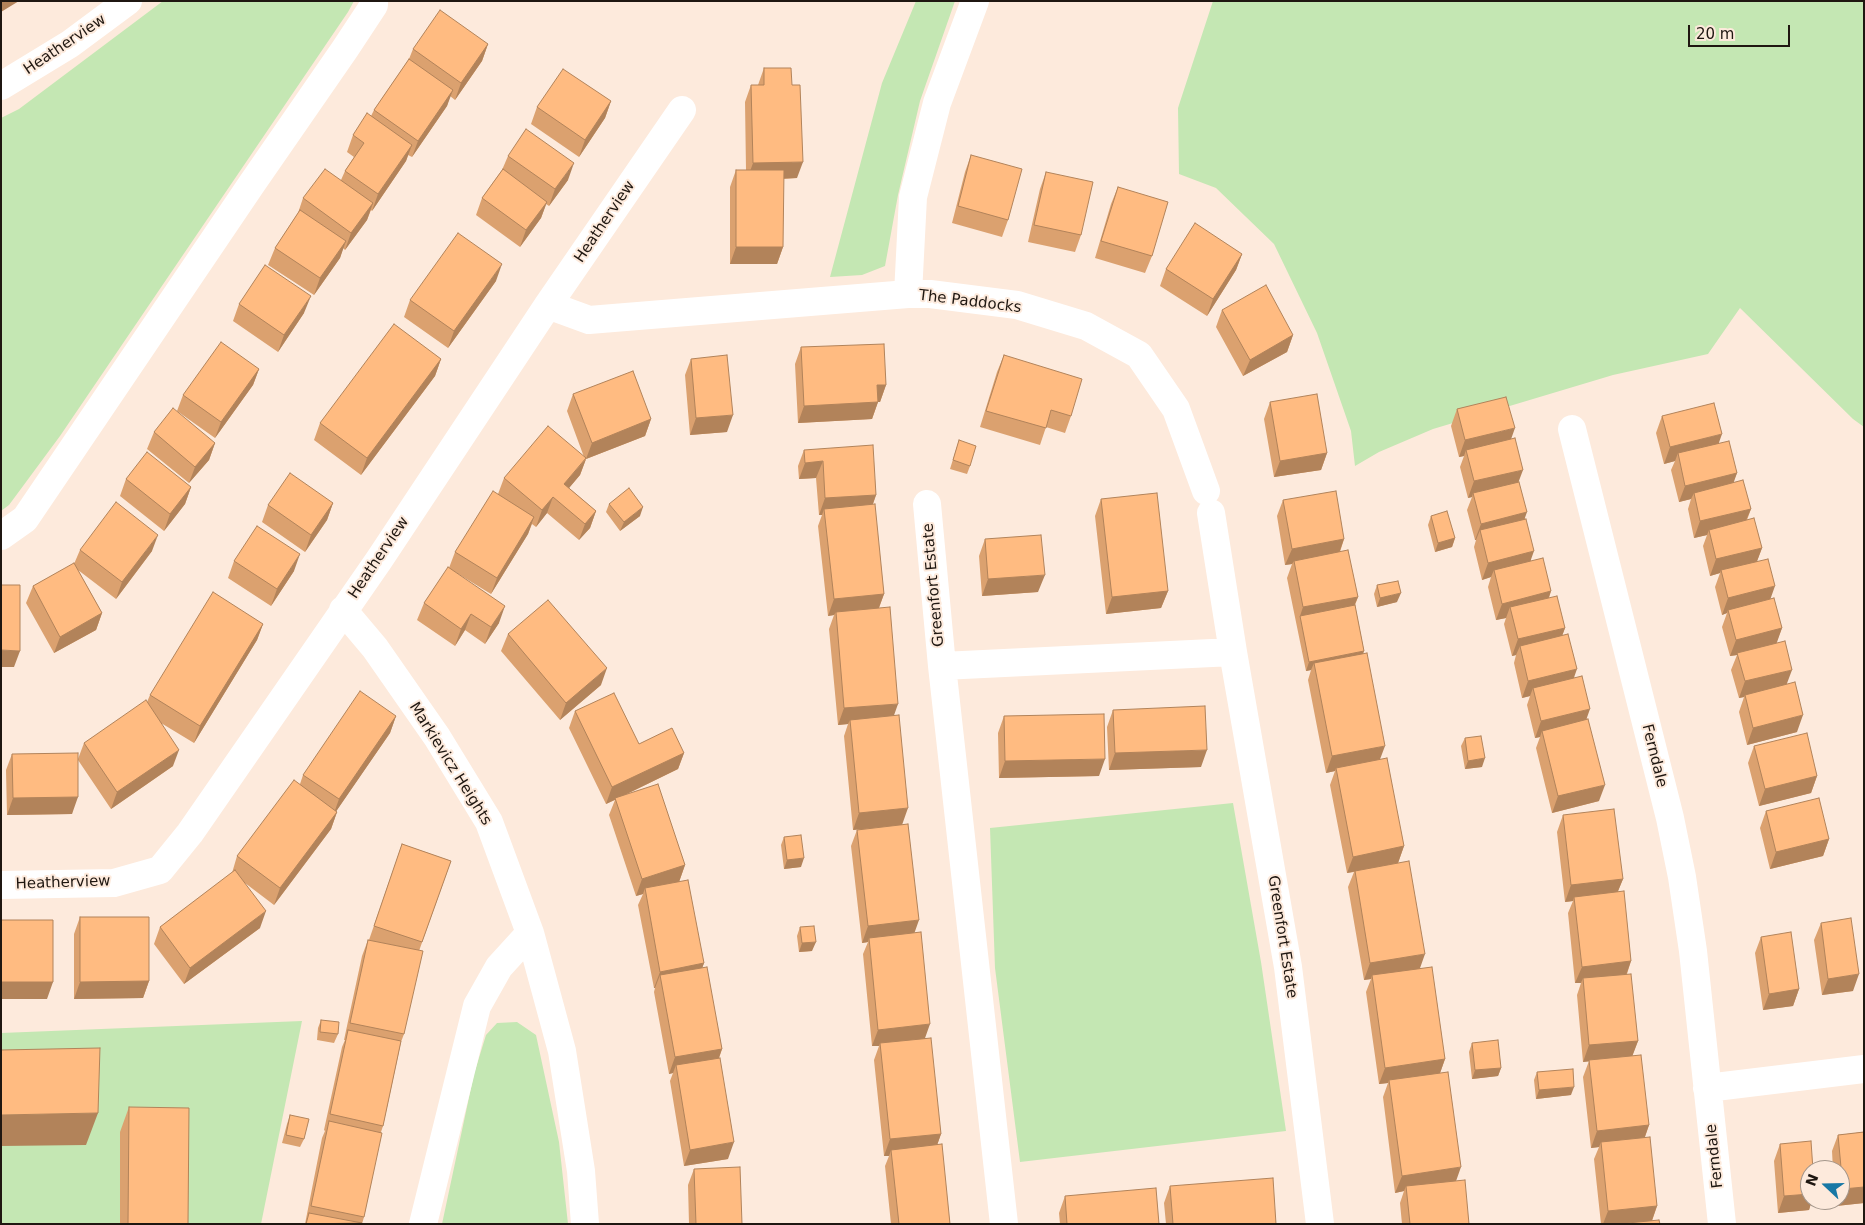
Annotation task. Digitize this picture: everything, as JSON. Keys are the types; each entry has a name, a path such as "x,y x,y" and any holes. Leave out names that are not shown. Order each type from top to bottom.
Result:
{"street":[{"name":"Heatherview","path":"1,86 70,44 128,1"},
{"path":"1,536 25,519 345,49 374,5 374,1"},
{"name":"The Paddocks","path":"908,294 913,197 937,103 975,1"},
{"name":"Heatherview","path":"1,885 114,883 160,870 190,833 682,110"},
{"name":"The Paddocks","path":"548,305 589,320 908,294 930,294 1017,306 1086,326 1139,355 1176,409 1209,502"},
{"name":"Ferndale","path":"1572,429 1670,818 1682,877 1693,951 1722,1224"},
{"name":"Greenfort Estate","path":"1209,502 1288,967 1320,1224"},
{"name":"Greenfort Estate","path":"927,504 942,666 1004,1224"},
{"name":"Markievicz Heights","path":"343,610 374,648 437,737 489,822 530,933 562,1051 581,1171 585,1224"},
{"name":"Greenfort Estate","path":"942,666 1233,652"},
{"path":"423,1224 477,1006 499,967 530,933"},
{"path":"1707,1088 1864,1068"}],"green space":[{"path":"163,1 354,1 60,436 9,505 1,511 1,118 19,109"},
{"path":"916,1 955,1 920,101 898,195 885,266 862,275 830,277 882,83"},
{"path":"1213,1 1864,1 1864,427 1853,419 1740,308 1708,354 1613,375 1433,429 1379,452 1355,466 1351,431 1317,333 1274,244 1216,188 1179,174 1178,108"},
{"path":"1233,803 1261,962 1286,1131 1020,1162 995,968 990,828"},
{"path":"302,1021 261,1224 1,1224 1,1033"},
{"path":"517,1022 536,1035 559,1142 568,1224 442,1224 474,1074 486,1035 497,1023"}],"building":[{"path":"440,10 488,44 461,83 413,49"},
{"path":"409,59 453,90 418,141 374,110"},
{"path":"764,68 791,68 792,85 800,85 803,162 753,163 751,85 764,85"},
{"path":"563,69 611,101 585,140 537,107"},
{"path":"367,113 412,145 378,194 345,171 364,143 353,135"},
{"path":"526,129 574,163 555,189 508,156"},
{"path":"971,155 1022,169 1008,220 958,206"},
{"path":"325,169 373,203 351,233 303,198"},
{"path":"503,169 547,202 526,230 482,198"},
{"path":"736,170 784,170 783,247 736,247"},
{"path":"1046,172 1093,182 1081,235 1034,225"},
{"path":"1118,187 1168,202 1152,256 1101,241"},
{"path":"300,210 346,241 320,278 275,248"},
{"path":"1195,223 1242,254 1213,299 1166,269"},
{"path":"458,233 502,264 454,331 410,300"},
{"path":"265,265 311,296 284,335 239,304"},
{"path":"1266,285 1293,335 1250,360 1222,310"},
{"path":"394,324 441,359 367,458 320,423"},
{"path":"221,342 259,369 221,422 183,395"},
{"path":"884,344 886,385 877,385 878,402 804,406 801,347"},
{"path":"727,355 733,415 696,418 691,359"},
{"path":"1004,355 1082,379 1071,416 1051,410 1046,428 986,411"},
{"path":"633,371 651,419 592,443 573,394"},
{"path":"1317,394 1327,453 1280,461 1270,402"},
{"path":"1506,397 1515,428 1465,440 1457,409"},
{"path":"1714,403 1722,434 1670,447 1662,416"},
{"path":"173,408 215,443 195,467 154,432"},
{"path":"548,426 586,458 564,484 596,511 585,524 553,497 542,510 504,478"},
{"path":"1515,438 1523,470 1474,481 1466,450"},
{"path":"959,440 976,446 970,466 953,460"},
{"path":"1729,441 1737,473 1685,486 1678,453"},
{"path":"873,445 876,495 825,498 823,461 805,463 804,450"},
{"path":"147,452 191,487 170,514 126,479"},
{"path":"290,473 333,503 311,535 268,505"},
{"path":"1743,480 1751,509 1700,521 1694,493"},
{"path":"1519,482 1527,512 1481,524 1473,493"},
{"path":"629,488 643,507 624,522 609,504"},
{"path":"493,491 534,517 497,578 455,552"},
{"path":"1336,491 1344,539 1292,549 1283,500"},
{"path":"1157,493 1168,591 1112,597 1101,499"},
{"path":"116,502 158,535 122,582 80,550"},
{"path":"875,504 884,594 834,599 824,509"},
{"path":"1447,511 1455,538 1438,543 1431,516"},
{"path":"1754,518 1762,548 1716,559 1709,530"},
{"path":"1526,519 1534,551 1488,563 1480,530"},
{"path":"257,526 300,554 277,589 234,561"},
{"path":"1041,535 1045,575 988,579 985,539"},
{"path":"1348,550 1358,597 1303,607 1294,561"},
{"path":"1543,558 1551,591 1502,604 1494,570"},
{"path":"1768,559 1775,586 1728,598 1721,570"},
{"path":"74,563 102,613 60,637 33,586"},
{"path":"448,567 505,606 491,627 471,614 461,629 424,603"},
{"path":"1398,581 1401,593 1380,598 1377,585"},
{"path":"1,585 20,585 20,651 1,650"},
{"path":"213,592 263,624 200,726 150,695"},
{"path":"1557,596 1565,628 1518,639 1510,607"},
{"path":"1774,598 1782,628 1736,640 1728,610"},
{"path":"548,600 607,668 566,703 508,634"},
{"path":"1355,605 1364,651 1309,662 1300,616"},
{"path":"890,607 898,704 844,708 836,612"},
{"path":"1568,634 1577,669 1528,681 1520,646"},
{"path":"1785,641 1792,670 1745,681 1737,653"},
{"path":"1367,653 1385,746 1332,756 1314,663"},
{"path":"1582,676 1590,709 1541,721 1533,688"},
{"path":"1795,682 1803,715 1753,728 1745,695"},
{"path":"360,691 396,716 339,799 303,775"},
{"path":"614,693 639,744 672,728 684,753 612,787 575,711"},
{"path":"146,700 179,750 117,792 84,743"},
{"path":"1205,706 1207,750 1115,753 1113,710"},
{"path":"1104,714 1105,759 1005,761 1004,716"},
{"path":"899,715 908,808 859,813 850,720"},
{"path":"1588,719 1605,785 1558,796 1542,731"},
{"path":"1807,733 1817,776 1765,789 1754,746"},
{"path":"1481,736 1485,758 1468,761 1465,738"},
{"path":"78,753 78,797 13,798 12,754"},
{"path":"1387,758 1404,846 1353,857 1336,768"},
{"path":"294,780 337,812 280,888 237,856"},
{"path":"658,784 685,865 642,879 615,798"},
{"path":"1819,798 1829,839 1776,852 1766,811"},
{"path":"1614,809 1623,879 1571,885 1563,815"},
{"path":"908,824 919,920 868,926 857,830"},
{"path":"801,835 804,858 787,860 784,837"},
{"path":"402,844 451,861 422,942 374,926"},
{"path":"1409,861 1425,954 1370,963 1355,871"},
{"path":"235,870 266,911 190,968 160,927"},
{"path":"688,880 704,963 660,972 645,888"},
{"path":"1624,891 1631,961 1582,967 1574,897"},
{"path":"80,917 149,917 149,981 80,982"},
{"path":"1851,918 1859,974 1828,979 1821,923"},
{"path":"1,920 53,920 53,982 1,982"},
{"path":"814,926 816,942 802,943 800,927"},
{"path":"921,932 930,1024 878,1030 869,938"},
{"path":"1791,932 1799,989 1769,994 1761,937"},
{"path":"368,940 423,951 404,1034 350,1023"},
{"path":"707,967 722,1049 675,1057 660,975"},
{"path":"1432,967 1445,1059 1385,1068 1372,975"},
{"path":"1631,974 1638,1041 1589,1045 1583,978"},
{"path":"321,1020 339,1022 338,1034 320,1032"},
{"path":"348,1030 401,1041 383,1126 330,1114"},
{"path":"931,1038 941,1134 890,1139 880,1043"},
{"path":"1498,1040 1501,1068 1475,1070 1472,1043"},
{"path":"100,1048 98,1113 1,1115 1,1050"},
{"path":"1641,1055 1649,1125 1597,1131 1589,1060"},
{"path":"720,1058 734,1142 690,1150 676,1065"},
{"path":"1573,1069 1574,1087 1539,1090 1537,1072"},
{"path":"1448,1072 1461,1167 1402,1176 1389,1080"},
{"path":"129,1107 189,1108 188,1224 128,1224"},
{"path":"290,1115 309,1119 304,1139 286,1135"},
{"path":"329,1121 382,1133 364,1217 311,1206"},
{"path":"1864,1132 1864,1187 1850,1188 1850,1160 1840,1160 1838,1135"},
{"path":"1650,1137 1657,1206 1608,1211 1601,1142"},
{"path":"1811,1141 1812,1160 1800,1160 1800,1195 1784,1196 1780,1144"},
{"path":"942,1144 950,1224 899,1224 891,1150"},
{"path":"740,1167 742,1224 696,1224 694,1169"},
{"path":"1273,1178 1276,1224 1173,1224 1170,1186"},
{"path":"1465,1180 1469,1224 1410,1224 1406,1186"},
{"path":"1156,1188 1159,1224 1067,1224 1065,1196"},
{"path":"309,1213 362,1223 306,1224"},
{"path":"1659,1220 1660,1224 1617,1224"}]}
